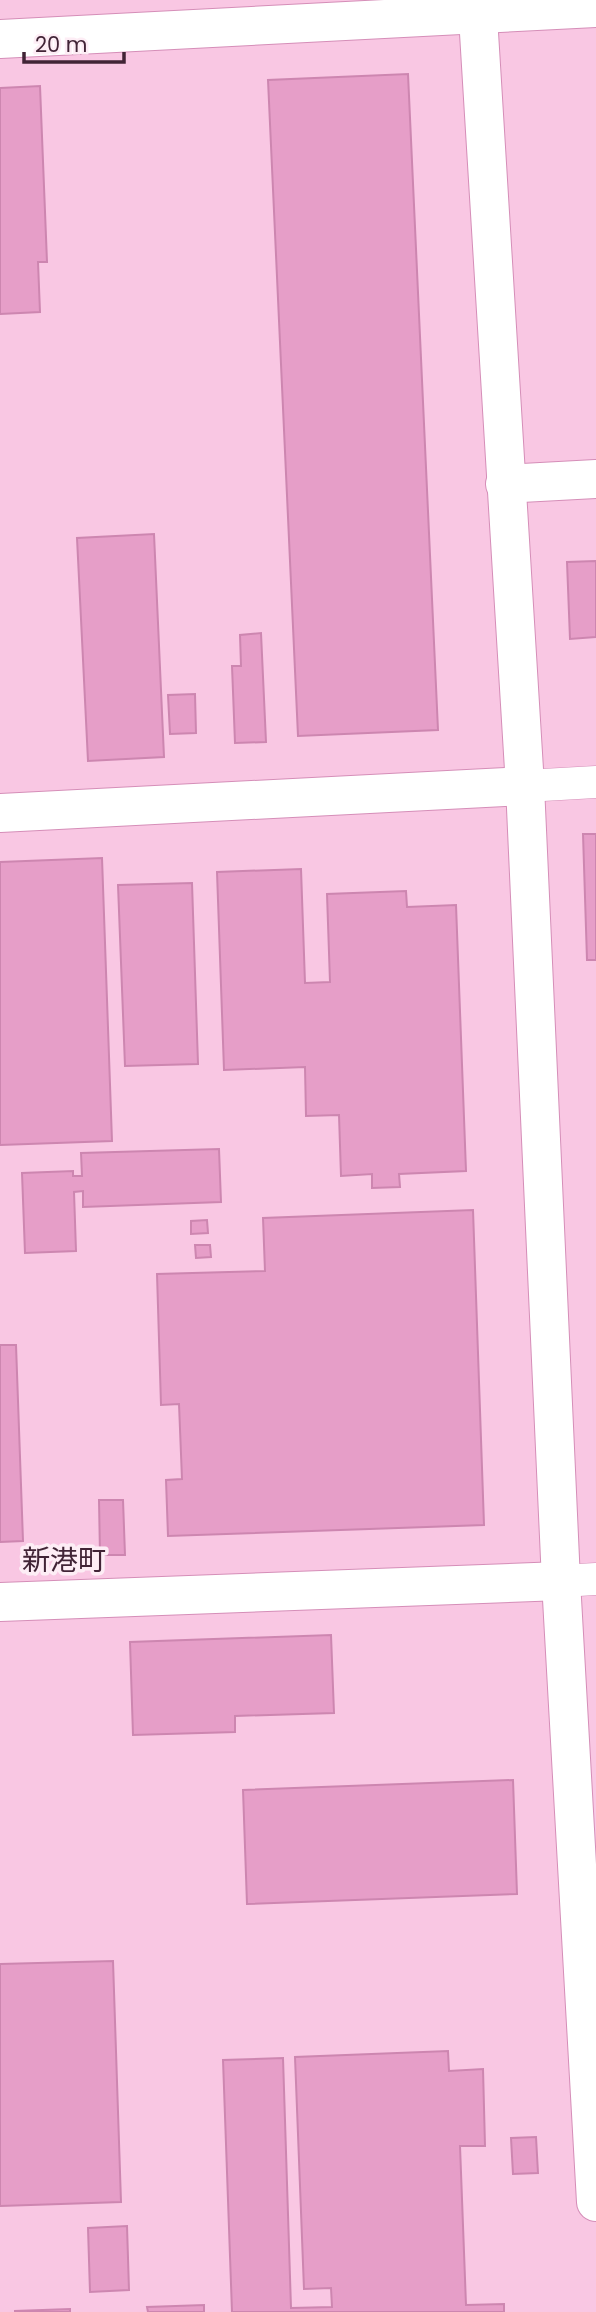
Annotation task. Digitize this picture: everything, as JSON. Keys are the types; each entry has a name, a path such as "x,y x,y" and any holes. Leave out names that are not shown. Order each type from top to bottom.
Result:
{"street":[{"path":"0,39 477,7 596,8"},
{"path":"477,7 505,484 578,1580 596,2202"},
{"path":"505,484 596,479"},
{"path":"0,813 596,782"},
{"path":"0,1602 578,1580"}],"shaded area":[{"path":"0,0 596,0 596,2312 0,2312"}],"building":[{"path":"408,74 438,730 298,736 268,80"},
{"path":"40,86 47,262 38,262 40,312 0,314 0,88"},
{"path":"154,534 164,757 88,761 77,538"},
{"path":"596,561 596,637 570,639 567,562"},
{"path":"261,633 266,742 235,743 232,666 241,666 240,635"},
{"path":"195,694 196,733 170,734 168,695"},
{"path":"583,834 596,834 596,960 587,960"},
{"path":"102,858 112,1141 0,1145 0,862"},
{"path":"301,869 305,983 330,982 327,894 406,891 407,907 456,905 466,1171 399,1174 400,1187 372,1188 372,1174 341,1176 339,1115 306,1116 305,1067 224,1070 217,872"},
{"path":"192,883 198,1064 125,1066 118,885"},
{"path":"219,1149 221,1202 83,1207 83,1191 74,1192 76,1251 25,1253 22,1173 73,1171 73,1176 82,1176 81,1153"},
{"path":"473,1210 484,1525 168,1536 166,1480 182,1479 179,1404 161,1405 157,1274 265,1271 263,1218"},
{"path":"207,1220 208,1233 191,1234 191,1221"},
{"path":"195,1245 210,1245 211,1257 196,1258"},
{"path":"0,1345 16,1345 23,1541 0,1542"},
{"path":"99,1500 123,1500 125,1555 100,1555"},
{"path":"331,1635 334,1713 235,1716 235,1732 133,1735 130,1642"},
{"path":"513,1780 517,1894 247,1904 243,1790"},
{"path":"113,1961 121,2202 0,2206 0,1964"},
{"path":"448,2051 449,2071 483,2069 485,2146 460,2146 466,2305 504,2304 504,2312 232,2312 223,2060 283,2058 291,2308 332,2307 331,2288 304,2289 295,2057"},
{"path":"536,2137 538,2173 513,2174 511,2138"},
{"path":"127,2226 129,2290 90,2292 88,2228"},
{"path":"204,2305 204,2312 148,2312 147,2307"},
{"path":"70,2309 70,2312 15,2312 15,2311"}],"district":[{"name":"新港町","path":"64,1560"}]}
